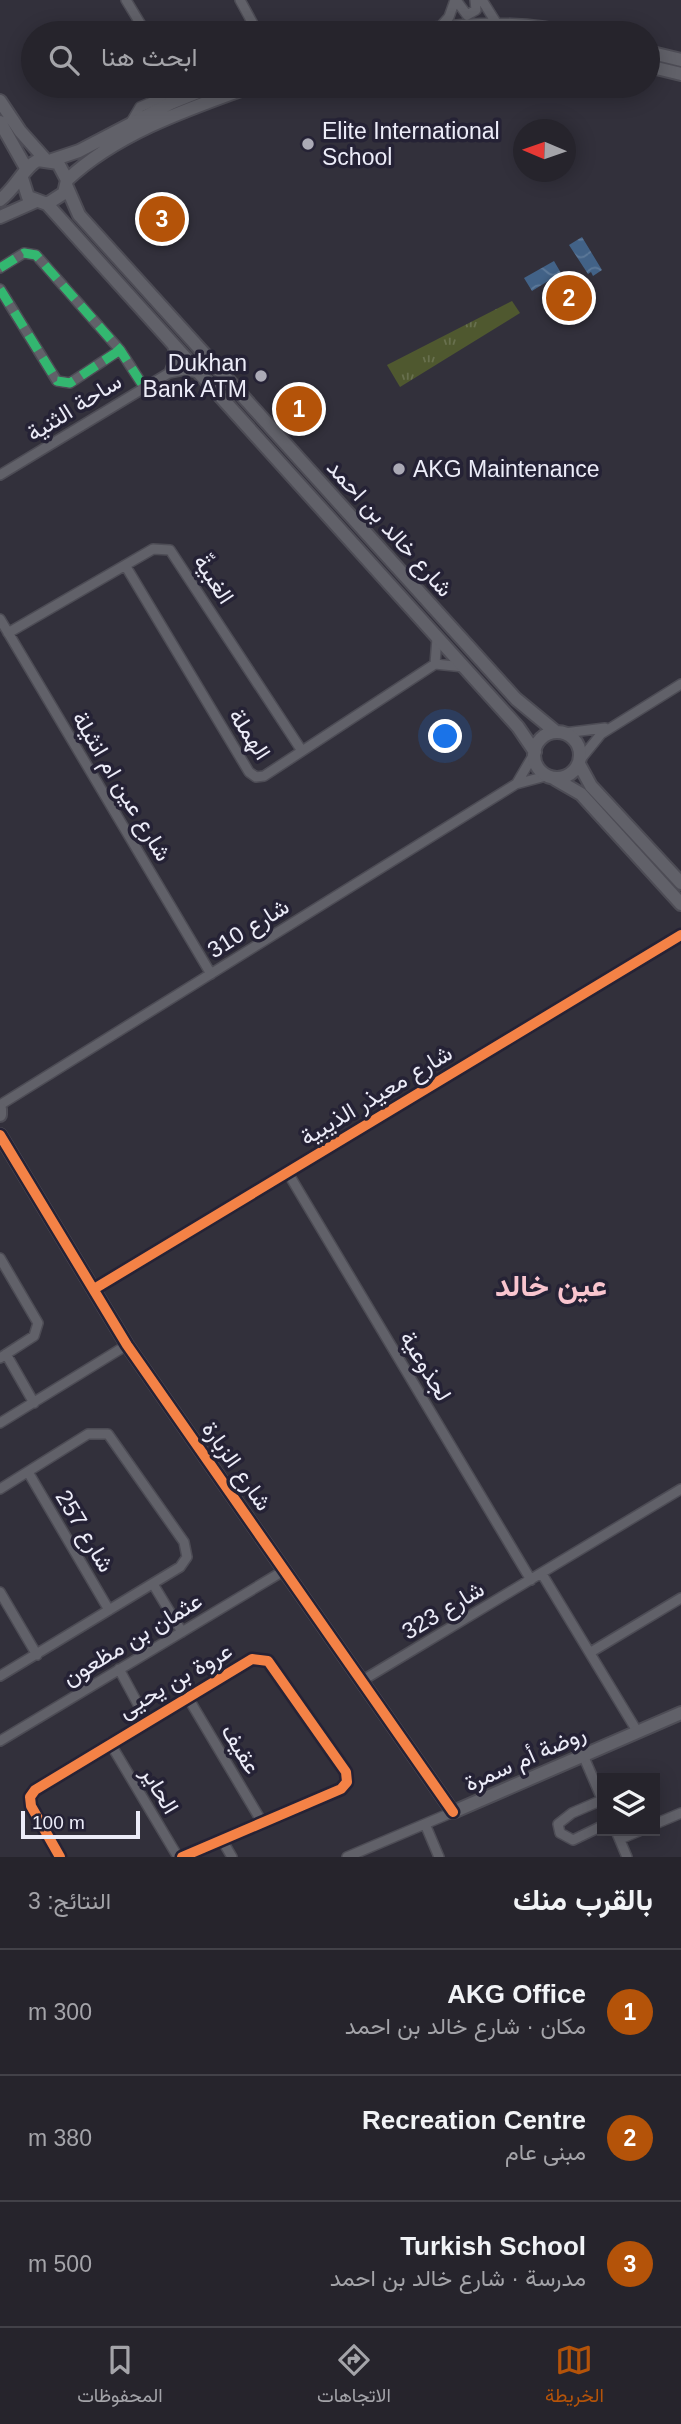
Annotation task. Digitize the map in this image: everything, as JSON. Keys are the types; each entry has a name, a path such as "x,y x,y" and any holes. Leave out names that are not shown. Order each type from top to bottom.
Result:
{"main road":[{"path":"660,55 681,60"},
{"path":"660,69 681,74"},
{"path":"0,200 24,173 49,159 79,152 130,124 187,98"},
{"path":"0,217 59,198 67,183 85,162 106,149 164,121 222,98"},
{"path":"0,101 20,131 49,159 63,168 67,183"},
{"path":"0,122 24,173 24,191 41,203"},
{"name":"شارع خالد بن احمد","path":"67,183 79,215 524,708 560,733"},
{"name":"شارع خالد بن احمد","path":"41,203 464,667 524,734 534,753"},
{"path":"681,883 591,786 580,762 579,746 560,733 544,736 534,753 537,767 581,794 681,904"},
{"path":"550,777 567,777 580,762"},
{"path":"0,1107 0,1115"},
{"name":"شارع الزبارة","path":"0,1135 127,1345 453,1812"},
{"name":"روضة أم سمرة","path":"453,1812 681,1713"}],"street":[{"path":"126,0 139,21"},
{"path":"240,0 251,21"},
{"path":"456,0 467,15 476,10 475,0"},
{"path":"445,21 456,0"},
{"path":"482,0 495,21"},
{"path":"130,124 141,107 160,98"},
{"path":"0,268 24,253 36,255 120,350 144,387"},
{"path":"0,289 57,381 70,383 120,350"},
{"path":"169,373 174,360 173,346"},
{"name":"ساحة الثنية","path":"0,475 169,373 184,370 198,373"},
{"name":"الغبيةّ","path":"8,633 153,549 166,548 175,554 302,751"},
{"name":"الهملة","path":"125,565 249,772 256,777 264,776 435,664"},
{"name":"شارع عين ام انثيلة","path":"0,619 211,974"},
{"path":"437,638 435,664 464,667"},
{"path":"580,762 593,741 610,727 681,684"},
{"path":"560,733 610,727"},
{"name":"شارع 310","path":"516,784 534,753"},
{"name":"شارع 310","path":"0,1107 516,784 550,777"},
{"name":"شارع معيذر الذيبية","path":"94,1289 681,935"},
{"name":"لجذوعية","path":"288,1173 531,1580"},
{"path":"0,1258 38,1323 34,1336 3,1356 34,1403"},
{"path":"0,1423 127,1345"},
{"path":"0,1489 88,1434 107,1434 187,1550 185,1562 153,1584 0,1676"},
{"name":"شارع 257","path":"28,1472 109,1611"},
{"name":"شارع 323","path":"363,1680 681,1489"},
{"name":"عثمان بن مظعون","path":"0,1741 285,1570"},
{"path":"542,1574 637,1731"},
{"path":"153,1584 182,1632"},
{"path":"0,1592 37,1654"},
{"path":"591,1652 681,1598"},
{"name":"عروة بن يحيى","path":"60,1857 31,1806 30,1797 35,1790 252,1659 268,1661 346,1772 347,1782 341,1789 180,1857"},
{"name":"عروة بن يحيى","path":"119,1670 147,1721"},
{"name":"عقيف","path":"187,1696 262,1822"},
{"name":"الحاير","path":"110,1743 180,1857"},
{"path":"583,1755 597,1788"},
{"path":"597,1802 572,1813 558,1824 560,1833 573,1840 597,1828"},
{"name":"روضة أم سمرة","path":"346,1857 453,1812"},
{"path":"660,1822 681,1813"},
{"path":"425,1824 439,1857"},
{"path":"618,1836 627,1857"},
{"path":"222,1840 232,1857"}],"green space":[{"path":"512,301 520,313 400,387 387,365"}],"water":[{"path":"582,237 602,270 593,276 591,272 588,274 569,245"},
{"path":"554,261 561,273 532,291 524,278"}],"marked path":[{"path":"0,268 24,253 36,255 120,350 144,387"},
{"path":"0,289 57,381 70,383 120,350"}],"cycle path":[{"path":"94,1289 681,935"},
{"path":"0,1135 127,1345 453,1812"},
{"path":"60,1857 31,1806 30,1797 35,1790 252,1659 268,1661 346,1772 347,1782 341,1789 182,1857"}],"place":[{"name":"Elite International School","path":"308,144"},
{"name":"Turkish School","path":"162,219"},
{"name":"Recreation Centre","path":"569,298"},
{"name":"Dukhan Bank ATM","path":"261,376"},
{"name":"AKG Office","path":"299,409"},
{"name":"AKG Maintenance","path":"399,469"}],"district":[{"name":"عين خالد","path":"551,1286"}]}
